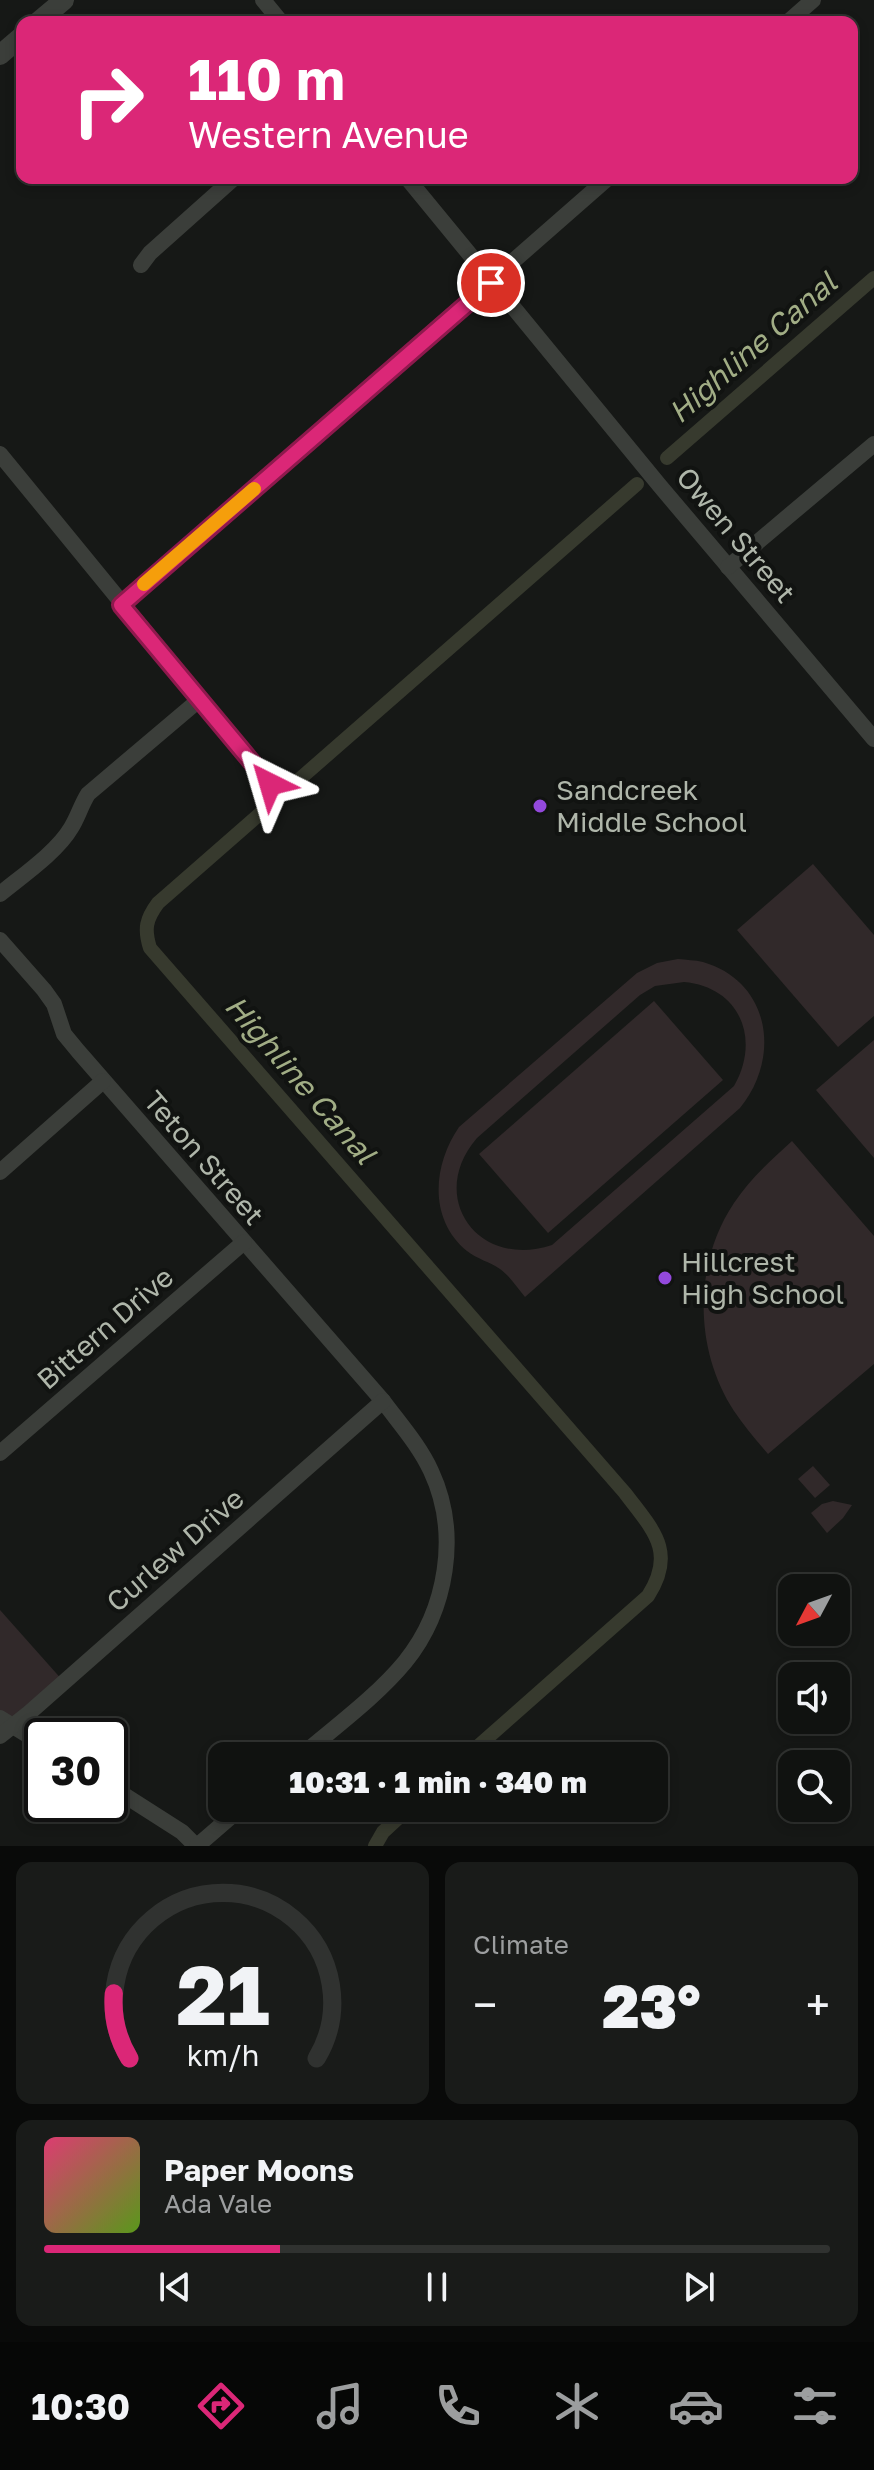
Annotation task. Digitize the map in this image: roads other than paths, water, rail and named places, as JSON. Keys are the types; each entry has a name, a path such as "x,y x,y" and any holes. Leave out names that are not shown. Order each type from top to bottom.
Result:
{"street":[{"path":"45,16 64,0"},
{"path":"263,0 276,16"},
{"path":"795,16 813,0"},
{"path":"0,55 16,41"},
{"path":"141,265 150,253 227,184"},
{"name":"Owen Street","path":"412,184 491,283 874,739"},
{"path":"121,605 601,184"},
{"path":"728,567 874,444"},
{"path":"0,454 270,784"},
{"path":"0,894 61,842 72,828 88,794 199,700"},
{"name":"Teton Street","path":"0,940 44,990 54,1004 64,1034 103,1081 383,1401 417,1445 441,1495 446,1531 445,1576 438,1604 419,1643 404,1664 317,1742"},
{"path":"0,1172 103,1081"},
{"name":"Bittern Drive","path":"0,1453 244,1242"},
{"name":"Curlew Drive","path":"4,1726 29,1713 383,1401"},
{"path":"4,1726 24,1735"},
{"path":"128,1798 182,1832 197,1846 225,1822"}],"waterway":[{"name":"Highline Canal","path":"667,458 874,278"},
{"name":"Highline Canal","path":"483,1742 648,1596 660,1566 658,1541 625,1493 150,948 147,924 158,903 637,484"},
{"name":"Highline Canal","path":"375,1846 394,1822"}],"place":[{"name":"Sandcreek Middle School","path":"540,806"},
{"name":"Hillcrest High School","path":"665,1278"}]}
